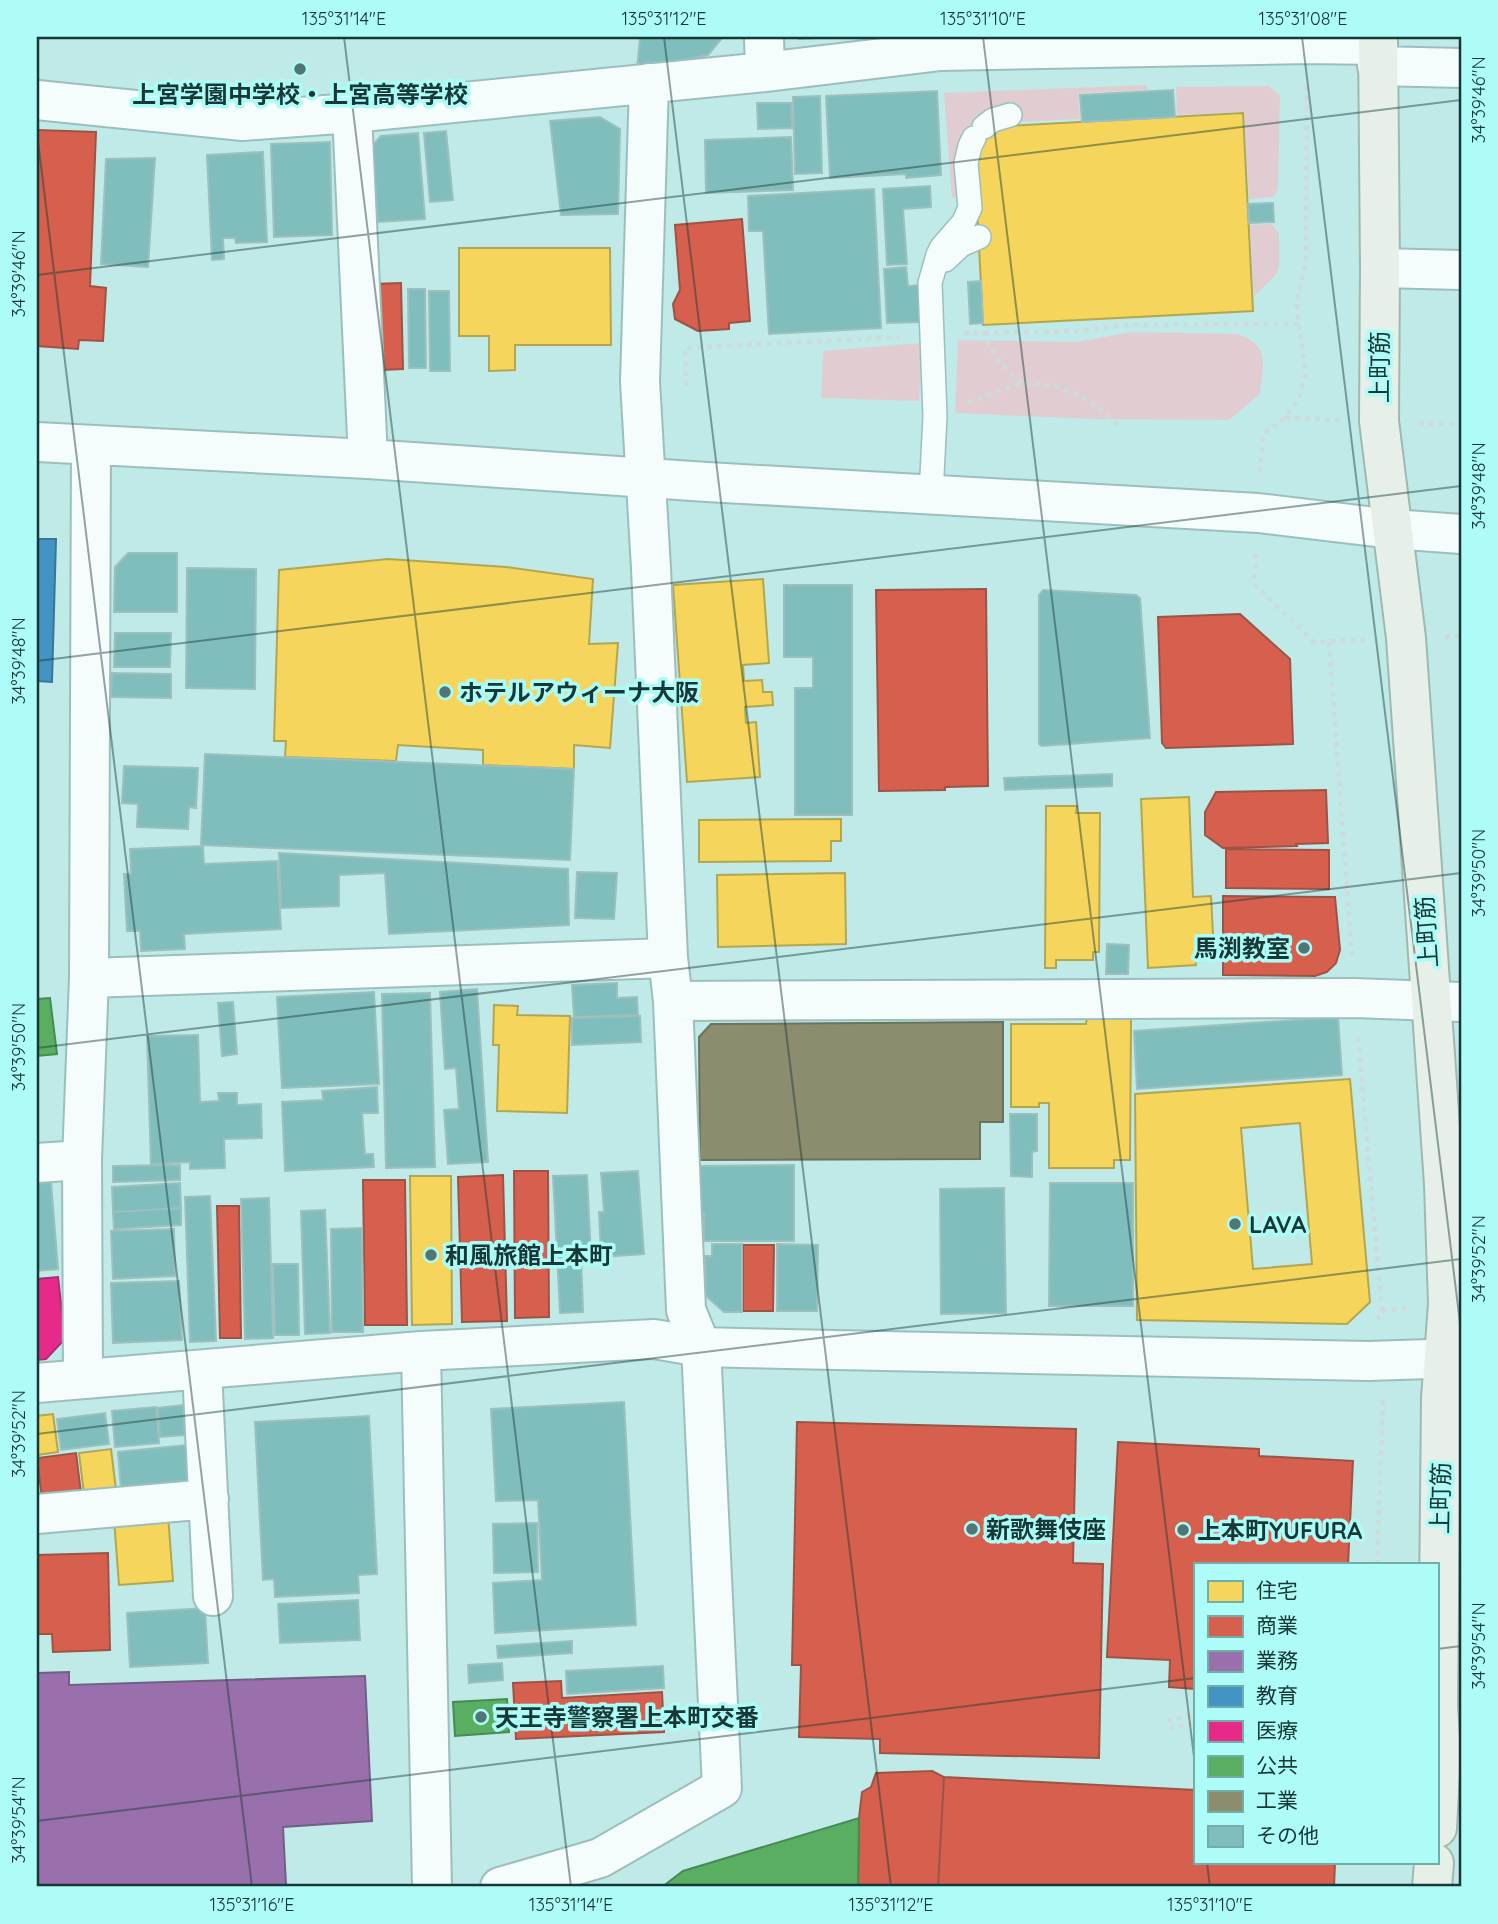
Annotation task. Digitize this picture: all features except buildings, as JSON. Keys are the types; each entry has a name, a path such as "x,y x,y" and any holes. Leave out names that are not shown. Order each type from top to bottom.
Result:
{"main road":[{"name":"上町筋","path":"1378,49 1379,421 1446,1002 1444,1198 1453,1358 1441,1398 1450,1585 1438,1706 1451,1753 1438,1823"},
{"path":"1432,1887 1434,1864"}],"street":[{"path":"37,100 243,121 352,113 649,83 765,54 941,51 1042,43 1307,44 1378,49 1461,68"},
{"path":"500,1887 600,1858 722,1788 701,1347 686,1310 673,1001 668,958 647,478 640,382 649,83"},
{"path":"352,113 368,459"},
{"path":"1380,268 1461,270"},
{"path":"37,442 368,459 1258,513 1392,529 1461,534"},
{"path":"83,1378 82,1160 89,978 91,445"},
{"path":"89,978 668,958"},
{"path":"673,1001 1355,998 1446,1002"},
{"path":"37,1164 82,1160"},
{"path":"37,1383 421,1351 654,1339 701,1347 1368,1361 1453,1358"},
{"path":"421,1351 432,1887"},
{"path":"202,1370 213,1596"},
{"path":"37,1514 209,1499"}],"lane":[{"path":"931,495 935,416 931,273 942,247 963,223 970,208 966,163 970,146 993,120 1010,115"},
{"path":"930,299 937,275 946,258 961,245 979,237"}],"path":[{"path":"1262,434 1285,418 1299,397 1306,373 1296,304 1306,262 1307,44"},
{"path":"686,386 685,348 983,331 1083,331 1122,325 1299,324"},
{"path":"983,331 999,361 1024,384"},
{"path":"935,416 1024,384 1042,384 1076,393 1091,402 1118,426"},
{"path":"1254,584 1314,642 1329,642"},
{"path":"1376,1400 1383,1399 1377,1563"},
{"path":"1167,1721 1194,1714"},
{"path":"1169,1729 1194,1722"}],"shaded area":[{"path":"1147,85 1147,90 1078,93 1080,119 1012,122 977,118 959,146 956,165 958,198 952,198 944,93"},
{"path":"1269,86 1280,96 1278,189 1273,197 1249,199 1244,112 1177,115 1176,87"},
{"path":"1272,224 1279,234 1279,266 1276,275 1254,296 1250,225"},
{"path":"1132,332 1237,334 1248,339 1260,350 1262,357 1260,394 1229,420 1092,419 955,413 958,340 1077,342"},
{"path":"922,343 919,401 821,398 823,351"}],"place":[{"name":"上宮学園中学校・上宮高等学校","path":"300,69"},
{"name":"ホテルアウィーナ大阪","path":"445,692"},
{"name":"馬渕教室","path":"1304,948"},
{"name":"LAVA","path":"1235,1224"},
{"name":"和風旅館上本町","path":"431,1255"},
{"name":"新歌舞伎座","path":"972,1529"},
{"name":"上本町YUFURA","path":"1183,1530"},
{"name":"天王寺警察署上本町交番","path":"481,1717"}]}
